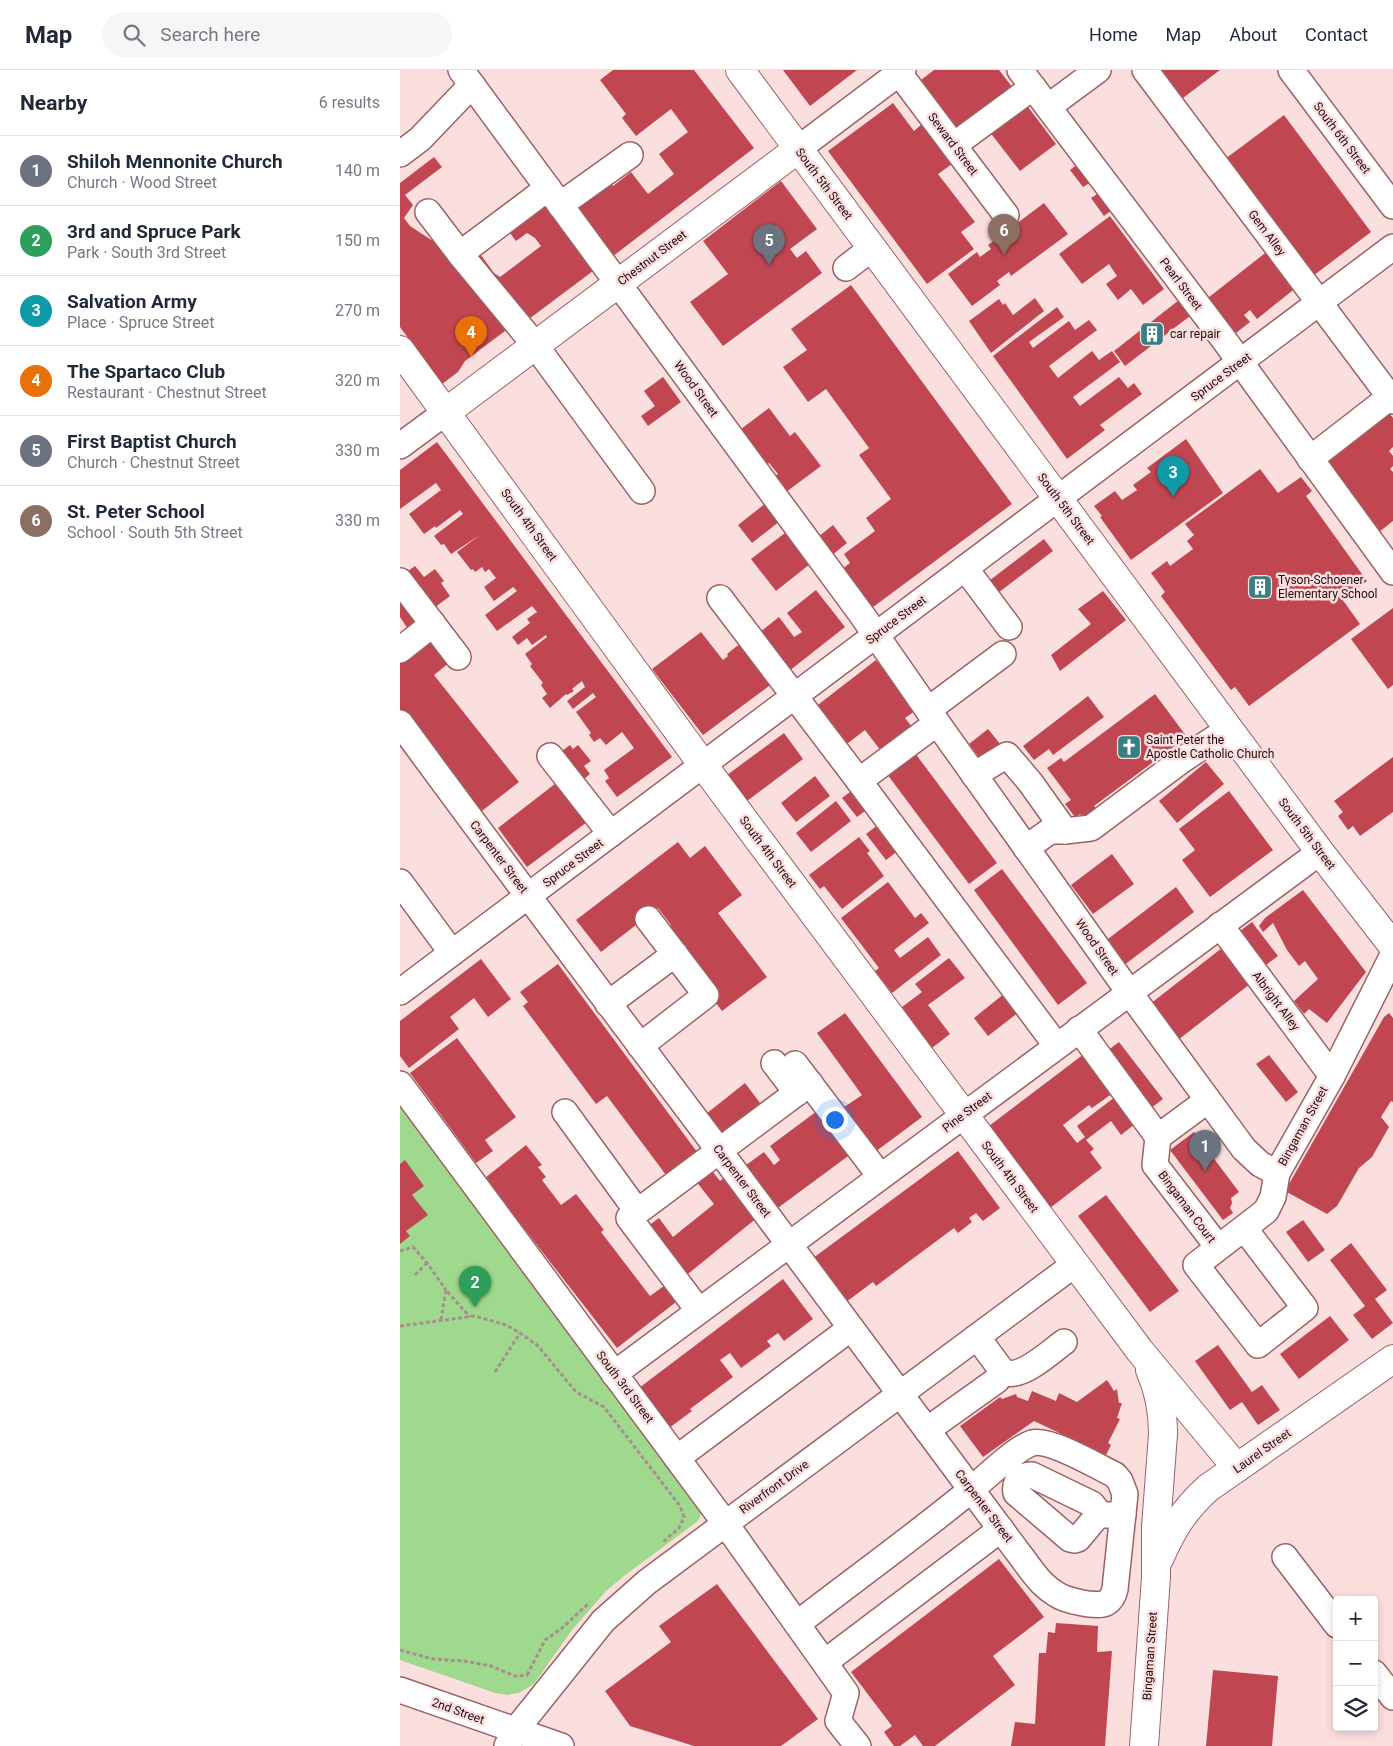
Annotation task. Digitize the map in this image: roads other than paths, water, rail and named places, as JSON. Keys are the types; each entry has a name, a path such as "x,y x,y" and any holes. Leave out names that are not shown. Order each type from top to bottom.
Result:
{"main road":[{"name":"South 5th Street","path":"740,70 1229,730 1393,946"},
{"name":"Chestnut Street","path":"446,412 798,149"},
{"name":"South 4th Street","path":"400,350 704,764 1140,1351 1237,1468"},
{"name":"South 4th Street","path":"1140,1351 1155,1382 1163,1419 1156,1527 1156,1571"},
{"name":"Laurel Street","path":"1156,1571 1175,1525 1208,1488 1393,1359"},
{"name":"Bingaman Street","path":"1144,1746 1156,1571"}],"street":[{"path":"1048,107 1098,70"},
{"name":"Gem Alley","path":"1145,70 1391,399"},
{"name":"South 6th Street","path":"1291,70 1393,206"},
{"name":"Chestnut Street","path":"798,149 901,72"},
{"name":"Seward Street","path":"901,72 1006,215"},
{"path":"400,154 420,139 465,92 467,78"},
{"name":"Wood Street","path":"467,78 876,635 1129,992 1244,1149 1260,1164 1277,1173"},
{"path":"954,145 1026,78"},
{"name":"Pearl Street","path":"1026,78 1240,363 1393,572"},
{"path":"460,254 554,196 630,155"},
{"path":"428,212 535,346 642,491"},
{"name":"Spruce Street","path":"400,992 1393,247"},
{"path":"846,268 872,248"},
{"path":"1310,459 1391,399"},
{"name":"Chestnut Street","path":"400,446 446,412"},
{"path":"966,568 1008,627"},
{"path":"400,581 458,657"},
{"path":"720,598 1056,1046"},
{"path":"400,650 433,624"},
{"path":"859,781 1003,654"},
{"name":"Carpenter Street","path":"400,723 1041,1582 1058,1596 1094,1605 1106,1603 1112,1597 1115,1589 1123,1515"},
{"path":"1026,848 1050,831 1090,828 1182,760 1229,730"},
{"path":"974,774 1007,754 1030,782 1065,831"},
{"path":"550,756 611,834"},
{"name":"Pine Street","path":"614,1374 1078,1029 1320,852"},
{"path":"400,882 452,953"},
{"path":"640,1046 706,995 648,919"},
{"name":"Albright Alley","path":"1220,926 1332,1076"},
{"path":"608,1004 675,954"},
{"name":"Bingaman Street","path":"1244,1228 1266,1210 1273,1197 1277,1173 1332,1076 1393,955"},
{"path":"1078,1029 1158,1137 1208,1100"},
{"path":"784,1064 880,1176"},
{"name":"South 3rd Street","path":"400,1084 726,1523 846,1692 838,1720 858,1746"},
{"path":"699,1311 628,1218 803,1088"},
{"path":"565,1112 637,1211"},
{"name":"Bingaman Court","path":"1158,1137 1155,1164 1218,1247"},
{"name":"Bingaman Court","path":"1244,1228 1306,1308 1258,1345 1196,1265 1218,1247 1244,1228"},
{"name":"Riverfront Drive","path":"511,1739 603,1621 621,1604 726,1523 1075,1264"},
{"path":"677,1458 851,1328"},
{"path":"976,1337 1003,1372 1007,1374 1016,1374 1024,1371 1064,1342"},
{"path":"927,1430 997,1380 1003,1372"},
{"path":"797,1624 971,1490 1009,1472 1031,1443 1043,1442 1057,1447 1115,1475 1120,1481 1125,1494 1123,1515 1098,1515 1078,1538 1075,1540 1070,1539 1016,1493 1009,1472"},
{"path":"1009,1472 1032,1475 1092,1504 1098,1515"},
{"path":"825,1662 1001,1529"},
{"path":"1285,1557 1333,1620"},
{"path":"1378,1678 1393,1697"},
{"name":"2nd Street","path":"400,1690 511,1739 561,1746"}],"place":[{"name":"St. Peter School","path":"1004,255"},
{"name":"First Baptist Church","path":"769,265"},
{"name":"car repair","path":"1152,334"},
{"name":"The Spartaco Club","path":"471,357"},
{"name":"Salvation Army","path":"1173,497"},
{"name":"Tyson-Schoener Elementary School","path":"1260,587"},
{"name":"Saint Peter the Apostle Catholic Church","path":"1129,747"},
{"name":"Shiloh Mennonite Church","path":"1205,1171"},
{"name":"3rd and Spruce Park","path":"475,1307"}]}
